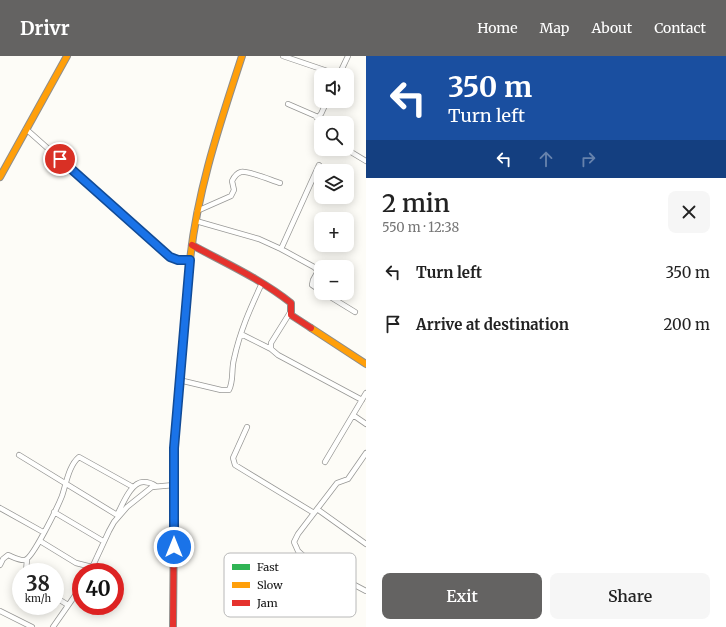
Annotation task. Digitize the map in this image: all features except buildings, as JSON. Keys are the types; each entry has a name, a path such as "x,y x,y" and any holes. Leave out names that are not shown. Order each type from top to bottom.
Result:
{"street":[{"path":"0,177 67,56"},
{"path":"173,627 174,448 190,260 198,211 242,56"},
{"path":"283,56 318,68"},
{"path":"342,68 348,56"},
{"path":"288,104 314,116"},
{"path":"26,129 170,257 178,260 190,260"},
{"path":"354,154 366,161"},
{"path":"198,211 231,196 234,190 232,180 236,174 240,172 247,172 280,183"},
{"path":"281,249 314,174"},
{"path":"196,221 252,236 281,249 314,268"},
{"path":"192,245 262,283 289,301 291,303 291,315 366,364"},
{"path":"179,380 221,390 229,390 232,382 234,360 245,319 262,283"},
{"path":"335,300 355,312"},
{"path":"271,349 271,343 291,311"},
{"path":"241,334 362,400"},
{"path":"325,462 366,393"},
{"path":"353,415 366,424"},
{"path":"247,427 233,458 235,465 315,511 366,544"},
{"path":"300,553 295,546 295,540 337,483 348,479 366,453"},
{"path":"18,455 117,515"},
{"path":"27,563 27,559 36,549 54,512 72,467 79,457 133,487"},
{"path":"94,563 103,541 133,487 144,482 156,486"},
{"path":"114,522 127,507 152,487 174,485"},
{"path":"0,508 43,532"},
{"path":"54,512 103,541"},
{"path":"40,540 76,563"},
{"path":"0,565 8,556 20,560 27,559"},
{"path":"356,586 366,591"},
{"path":"53,627 72,599"},
{"path":"64,603 68,605"},
{"path":"0,611 32,627"}],"traffic: fast":[{"path":"174,514 174,448 189,271"}],"traffic: slow":[{"path":"0,177 67,56"},
{"path":"189,271 192,243 202,189 242,56"},
{"path":"311,328 366,364"}],"traffic: jam":[{"path":"192,245 268,286 291,303 291,315 311,328"},
{"path":"173,627 174,514"}],"route":[{"path":"60,159 170,257 178,260 190,260 174,448 174,547"}]}
